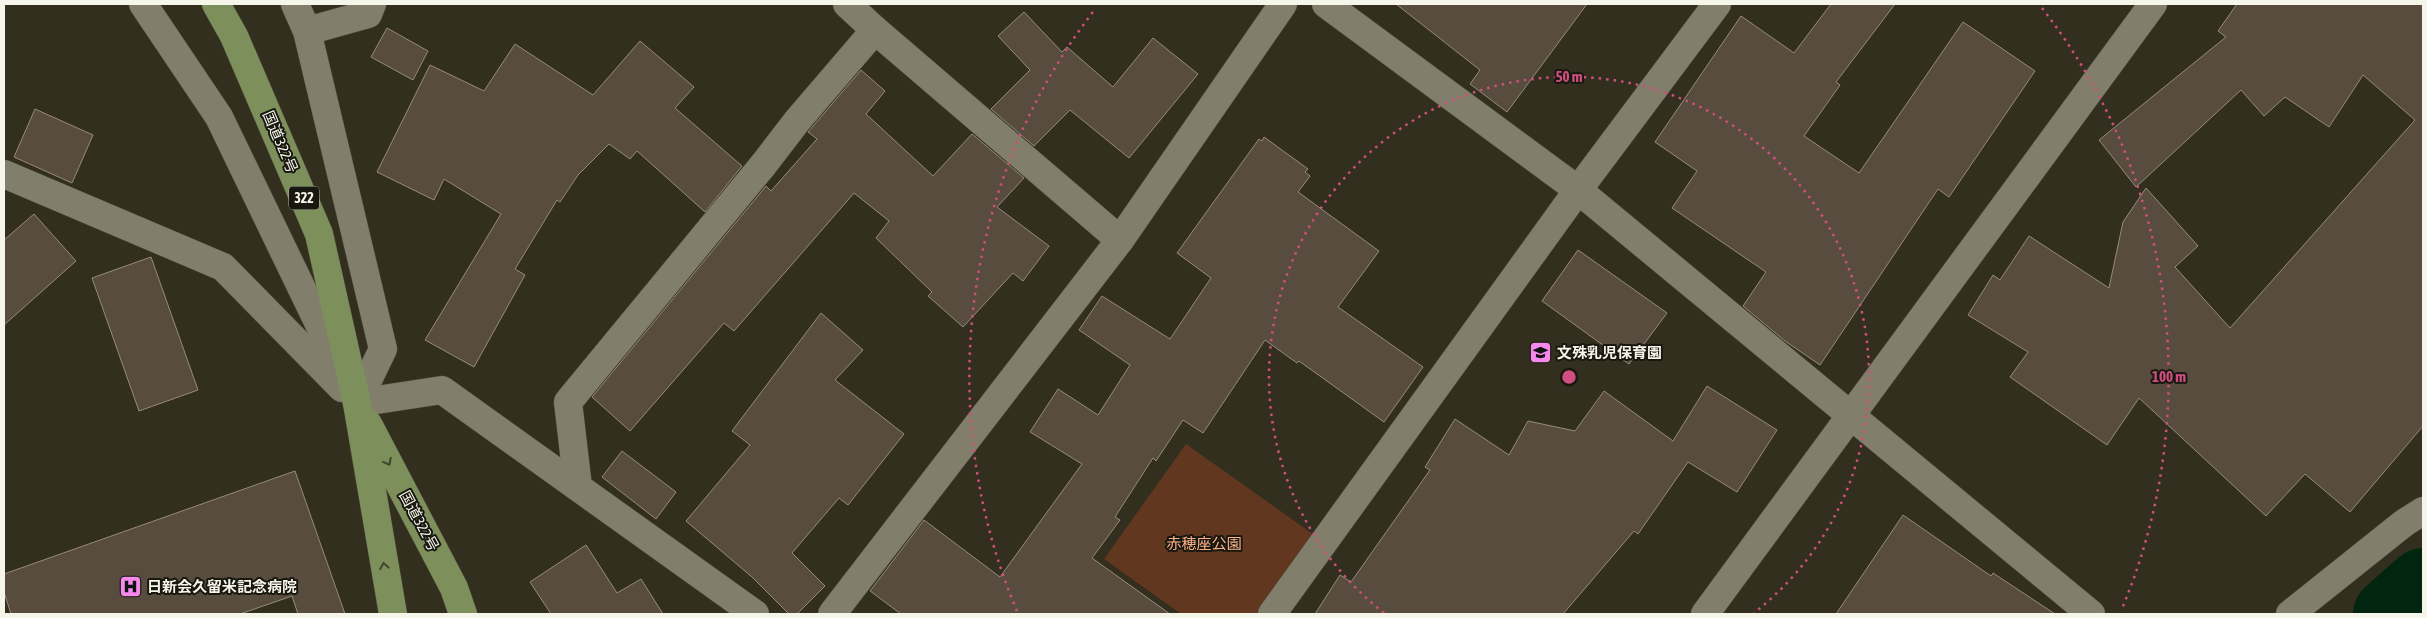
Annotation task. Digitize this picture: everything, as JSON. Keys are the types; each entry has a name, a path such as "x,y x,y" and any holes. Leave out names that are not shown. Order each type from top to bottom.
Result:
{"highway":[{"name":"国道322号","path":"216,4 234,36 319,234 357,403 393,614"},
{"name":"国道322号","path":"357,403 454,588 463,614"}],"street":[{"path":"143,4 219,117 357,403"},
{"path":"295,4 307,31 383,349 357,403"},
{"path":"307,31 368,14 372,4"},
{"path":"847,4 1120,240"},
{"path":"832,614 1120,240 1283,4"},
{"path":"1326,4 1578,190 2091,614"},
{"path":"1272,614 1578,190 1717,4"},
{"path":"1705,614 2153,4"},
{"path":"578,487 568,402 764,164 797,121 875,30"},
{"path":"4,174 222,267 357,403"},
{"path":"357,403 442,390 755,614"},
{"path":"2290,614 2404,523 2423,511"}],"green space":[{"name":"赤穂座公園","path":"1186,444 1324,542 1272,614 1181,614 1104,559"}],"building":[{"path":"1396,4 1587,4 1507,112 1470,84 1480,70"},
{"path":"1831,4 1895,4 1836,82 1840,85 1804,136 1859,173 1963,22 2035,71 1949,197 1938,189 1820,365 1785,341 1743,306 1766,272 1672,208 1697,171 1655,142 1741,16 1794,53"},
{"path":"2237,4 2423,4 2423,426 2350,512 2305,474 2266,516 2139,398 2107,445 2010,377 2028,352 1968,315 1993,275 2000,280 2029,236 2109,288 2123,222 2146,188 2198,246 2175,267 2230,328 2415,120 2363,75 2329,127 2285,97 2264,116 2241,90 2136,187 2099,140 2226,37 2218,31"},
{"path":"1024,12 1062,52 1067,47 1113,87 1153,38 1198,74 1129,158 1070,110 1034,146 991,109 1030,70 998,36"},
{"path":"387,28 428,51 413,80 371,57"},
{"path":"640,41 694,87 675,108 742,166 705,212 637,151 630,159 609,144 578,175 560,202 557,200 515,269 525,275 474,367 425,340 501,214 444,179 434,200 377,172 430,65 484,91 515,44 593,95"},
{"path":"861,70 885,91 866,114 933,176 972,134 1024,178 997,207 1049,246 1023,281 1013,273 963,327 928,296 932,292 876,238 889,221 854,193 734,331 724,323 630,431 592,397 766,186 771,191 817,139 808,132"},
{"path":"35,109 93,135 72,183 14,157"},
{"path":"1264,137 1308,169 1305,172 1310,176 1298,192 1379,251 1338,307 1423,367 1384,422 1299,361 1297,363 1265,340 1203,433 1183,420 1156,461 1153,458 1115,517 1120,520 1092,558 1170,614 901,614 870,591 924,520 1000,577 1082,464 1030,432 1058,389 1098,415 1130,365 1079,330 1102,296 1170,339 1211,278 1177,253 1259,139 1262,141"},
{"path":"34,214 76,261 4,325 4,240"},
{"path":"1578,250 1667,313 1629,364 1542,301"},
{"path":"151,257 198,390 139,411 92,278"},
{"path":"821,313 863,350 835,380 904,434 848,505 839,498 792,553 825,586 797,614 789,614 752,577 686,521 750,445 732,431"},
{"path":"1707,386 1777,430 1737,492 1688,462 1638,534 1634,531 1563,614 1315,614 1340,575 1351,582 1430,470 1425,467 1455,419 1509,455 1528,421 1575,431 1604,391 1673,441"},
{"path":"622,451 676,492 656,519 602,477"},
{"path":"295,471 345,614 298,614 292,596 240,614 11,614 4,592 4,574"},
{"path":"1903,515 1991,576 1993,573 2055,614 1836,614"},
{"path":"586,545 617,593 641,579 663,614 551,614 530,582"}],"waterway":[{"path":"2389,614 2423,584"}],"place":[{"name":"文殊乳児保育園","path":"1541,353"},
{"name":"日新会久留米記念病院","path":"131,587"}]}
